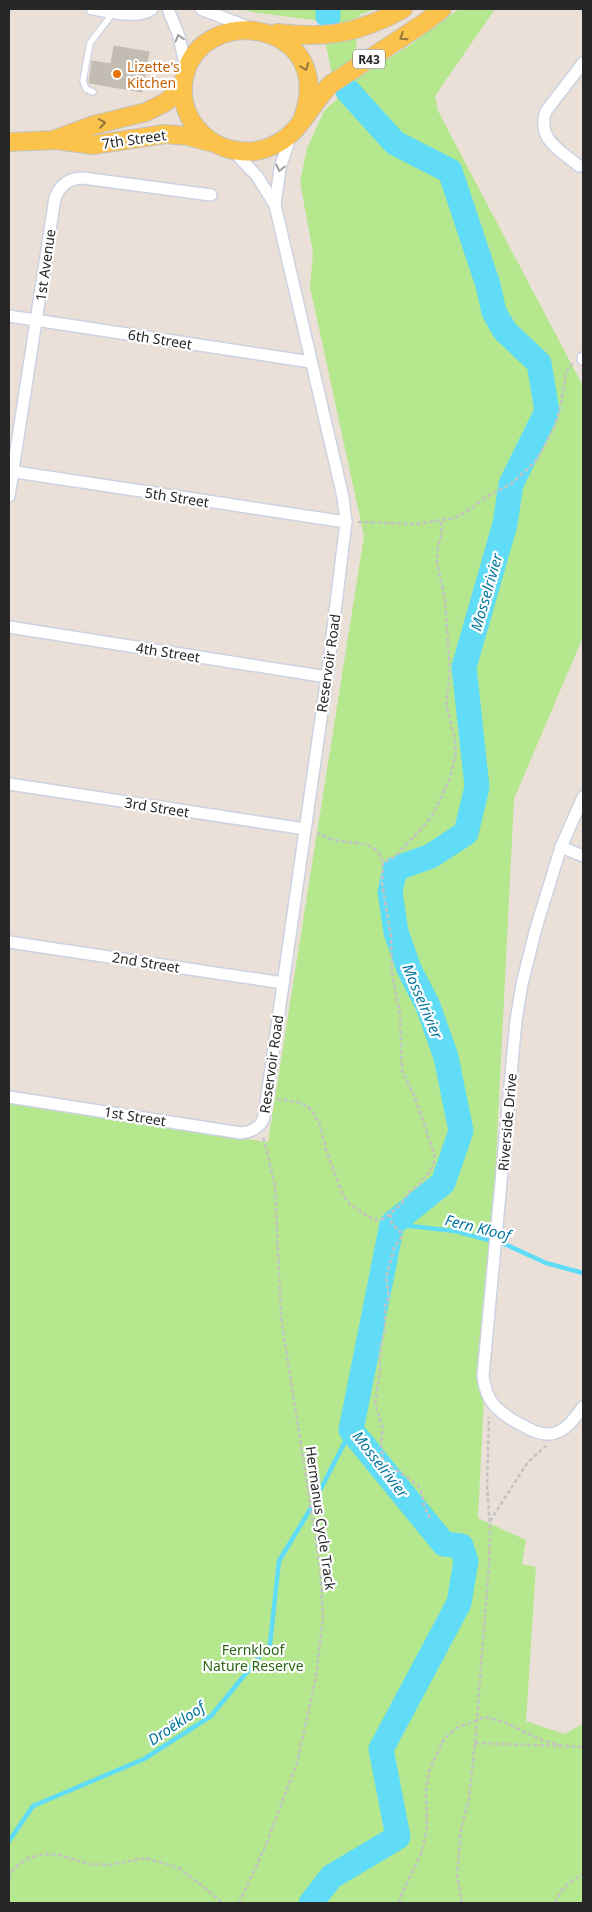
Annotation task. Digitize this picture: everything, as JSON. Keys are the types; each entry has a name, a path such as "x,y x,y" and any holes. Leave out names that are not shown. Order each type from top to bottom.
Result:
{"main road":[{"name":"R43","path":"275,33 323,36 352,31 383,20 403,9"},
{"name":"R43","path":"303,117 308,104 310,90 304,62 297,50 287,40 275,33 261,28 232,27 209,38 199,46 186,69 183,87 184,100 187,112 202,134 212,142 234,151 249,152 265,149 280,143 292,133 320,94 330,84 424,23 442,9"},
{"name":"7th Street","path":"56,140 94,124 107,123 146,112 166,102 183,87"},
{"name":"7th Street","path":"9,142 56,140 93,145 165,134 188,136 212,142"}],"street":[{"path":"92,9 139,14 152,9"},
{"path":"168,9 179,36 186,69"},
{"path":"201,9 245,26"},
{"path":"580,166 546,137 542,129 542,120 546,111 583,63"},
{"name":"Reservoir Road","path":"274,205 280,168 292,133"},
{"name":"Reservoir Road","path":"234,151 257,176 274,205 343,498 346,522 267,1098 264,1117 259,1125"},
{"name":"1st Avenue","path":"9,496 11,472 55,198 62,185 73,179 83,178 210,194"},
{"name":"6th Street","path":"9,316 311,362"},
{"name":"5th Street","path":"11,472 346,522"},
{"name":"4th Street","path":"9,627 326,677"},
{"name":"3rd Street","path":"9,784 305,829"},
{"name":"Riverside Drive","path":"583,797 561,847 536,928 522,984 515,1030 483,1376 484,1387 490,1400 499,1412 534,1432 552,1434 570,1425 583,1407"},
{"path":"561,847 583,856"},
{"name":"2nd Street","path":"9,942 283,983"},
{"name":"1st Street","path":"9,1097 241,1133 259,1125"}],"lane":[{"path":"93,92 86,89 83,81 90,43 114,12"}],"path":[{"path":"346,522 370,521 416,524 455,518 469,510 486,496 511,484 535,462 547,442 555,426 561,404 566,372 576,360 583,358"},
{"path":"383,863 396,856 432,818 450,778 456,751 446,705 450,672 445,599 437,563 438,546 442,533 441,521"},
{"path":"267,1098 302,1103 312,1110 320,1125 326,1150 343,1195 350,1204 375,1220 383,1219 390,1214 420,1184 433,1167 435,1156 414,1095 402,1071 400,1014 392,973 391,936 382,883 383,863 378,851 367,844 336,840 305,829"},
{"name":"Hermanus Cycle Track","path":"239,1903 265,1848 297,1763 316,1677 323,1616 320,1568 281,1317 275,1186 259,1125"},
{"path":"390,1214 392,1224 400,1231 401,1238 394,1248 386,1278 389,1297 385,1307 385,1328 380,1352 380,1369 374,1404 383,1429 381,1451 383,1461 389,1467 418,1485 422,1493 424,1506 430,1518"},
{"path":"462,1903 457,1876 461,1828 469,1798 475,1743 486,1606 490,1520 487,1486 490,1400"},
{"path":"490,1520 528,1462 549,1444"},
{"path":"399,1903 421,1854 427,1829 426,1789 430,1771 444,1739 458,1727 485,1717 504,1722 542,1740 564,1746"},
{"path":"475,1743 583,1747"},
{"path":"9,1878 15,1867 29,1858 46,1854 58,1854 89,1864 109,1864 144,1858 177,1868 204,1887 222,1903"},
{"path":"555,1903 568,1883 583,1874"}],"green space":[{"name":"Fernkloof Nature Reserve","path":"238,9 376,9 359,15 353,81 410,45 459,9 495,9 435,96 438,111 583,386 583,637 514,799 478,1518 526,1540 522,1564 536,1567 526,1721 564,1734 583,1724 583,1903 9,1903 9,1103 268,1142 364,536 310,287 313,253 300,182 307,148 324,111 337,99 321,21"}],"building":[{"name":"Lizette's Kitchen","path":"114,46 149,52 142,92 89,83 92,61 111,64"}],"waterway":[{"name":"Mosselrivier","path":"328,9 328,16"},
{"name":"Mosselrivier","path":"311,1903 331,1877 398,1837 381,1749 459,1603 466,1561 461,1546 444,1544 351,1430 392,1224 443,1183 461,1131 446,1057 428,1006 409,969 396,932 390,892 395,869 431,856 466,833 477,787 464,667 505,524 511,484 547,411 539,363 505,331 494,312 488,285 450,171 395,143 348,91"},
{"name":"Fern Kloof","path":"392,1224 455,1231 507,1245 546,1263 583,1273"},
{"name":"Droëkloof","path":"9,1841 33,1806 144,1759 211,1716 270,1644 279,1561 311,1508 351,1430"}],"place":[{"name":"Lizette's Kitchen","path":"117,74"}]}
